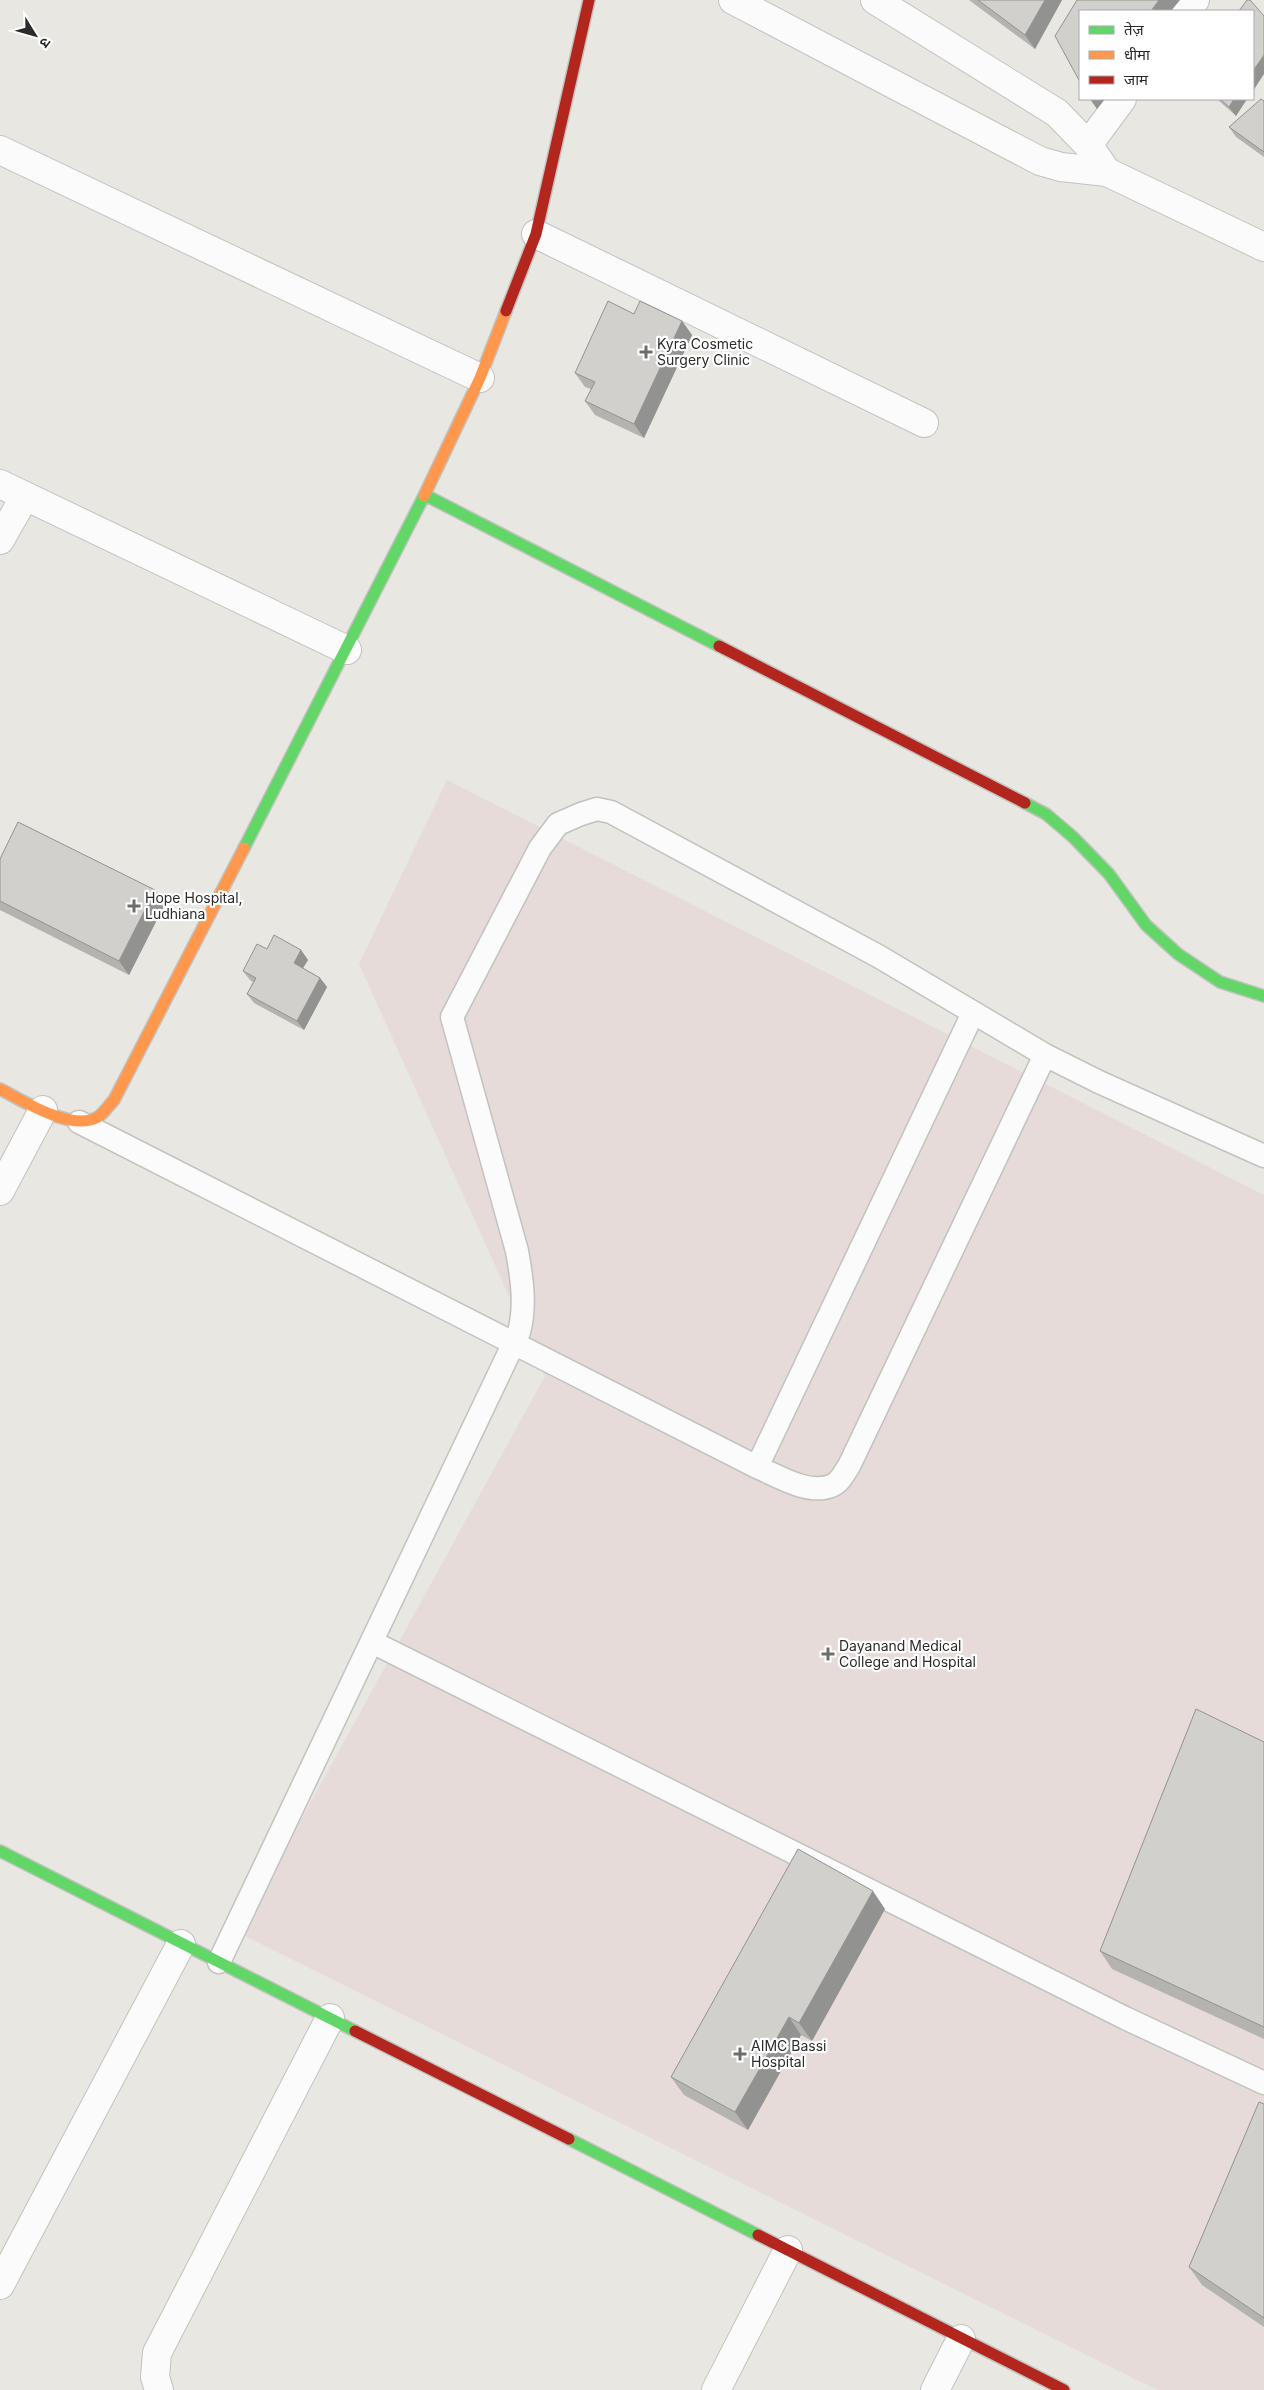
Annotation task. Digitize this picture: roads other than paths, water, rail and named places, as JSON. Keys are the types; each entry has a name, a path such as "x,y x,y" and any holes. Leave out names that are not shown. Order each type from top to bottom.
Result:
{"street":[{"path":"0,1089 43,1110 79,1122 98,1117 114,1100 347,650 425,495 480,378 536,234 589,0"},
{"path":"733,0 1040,161 1061,168 1107,172 1264,247"},
{"path":"875,0 903,7 1056,113 1088,145 1107,172"},
{"path":"1088,145 1121,100"},
{"path":"0,150 480,378"},
{"path":"536,234 924,424"},
{"path":"0,484 347,650"},
{"path":"425,495 1046,814 1073,837 1109,874 1146,925 1178,954 1220,982 1264,996"},
{"path":"0,540 26,496"},
{"path":"0,1191 43,1110"},
{"path":"0,1851 1064,2390"},
{"path":"0,2285 181,1944"},
{"path":"159,2390 155,2377 157,2353 330,2018"},
{"path":"716,2390 788,2250"},
{"path":"934,2390 961,2339"}],"lane":[{"path":"219,1962 515,1344 523,1319 522,1278 517,1251 452,1017 540,848 558,824 597,809 612,812 878,956 1044,1055 1099,1082 1264,1156"},
{"path":"757,1467 972,1013"},
{"path":"79,1122 757,1467 803,1487 831,1486 839,1481 849,1466 1044,1055"},
{"path":"372,1642 1125,2018 1264,2082"}],"place":[{"name":"Kyra Cosmetic Surgery Clinic","path":"646,352"},
{"name":"Hope Hospital, Ludhiana","path":"134,906"},
{"name":"Dayanand Medical College and Hospital","path":"828,1654"},
{"name":"AIMC Bassi Hospital","path":"740,2054"}]}
